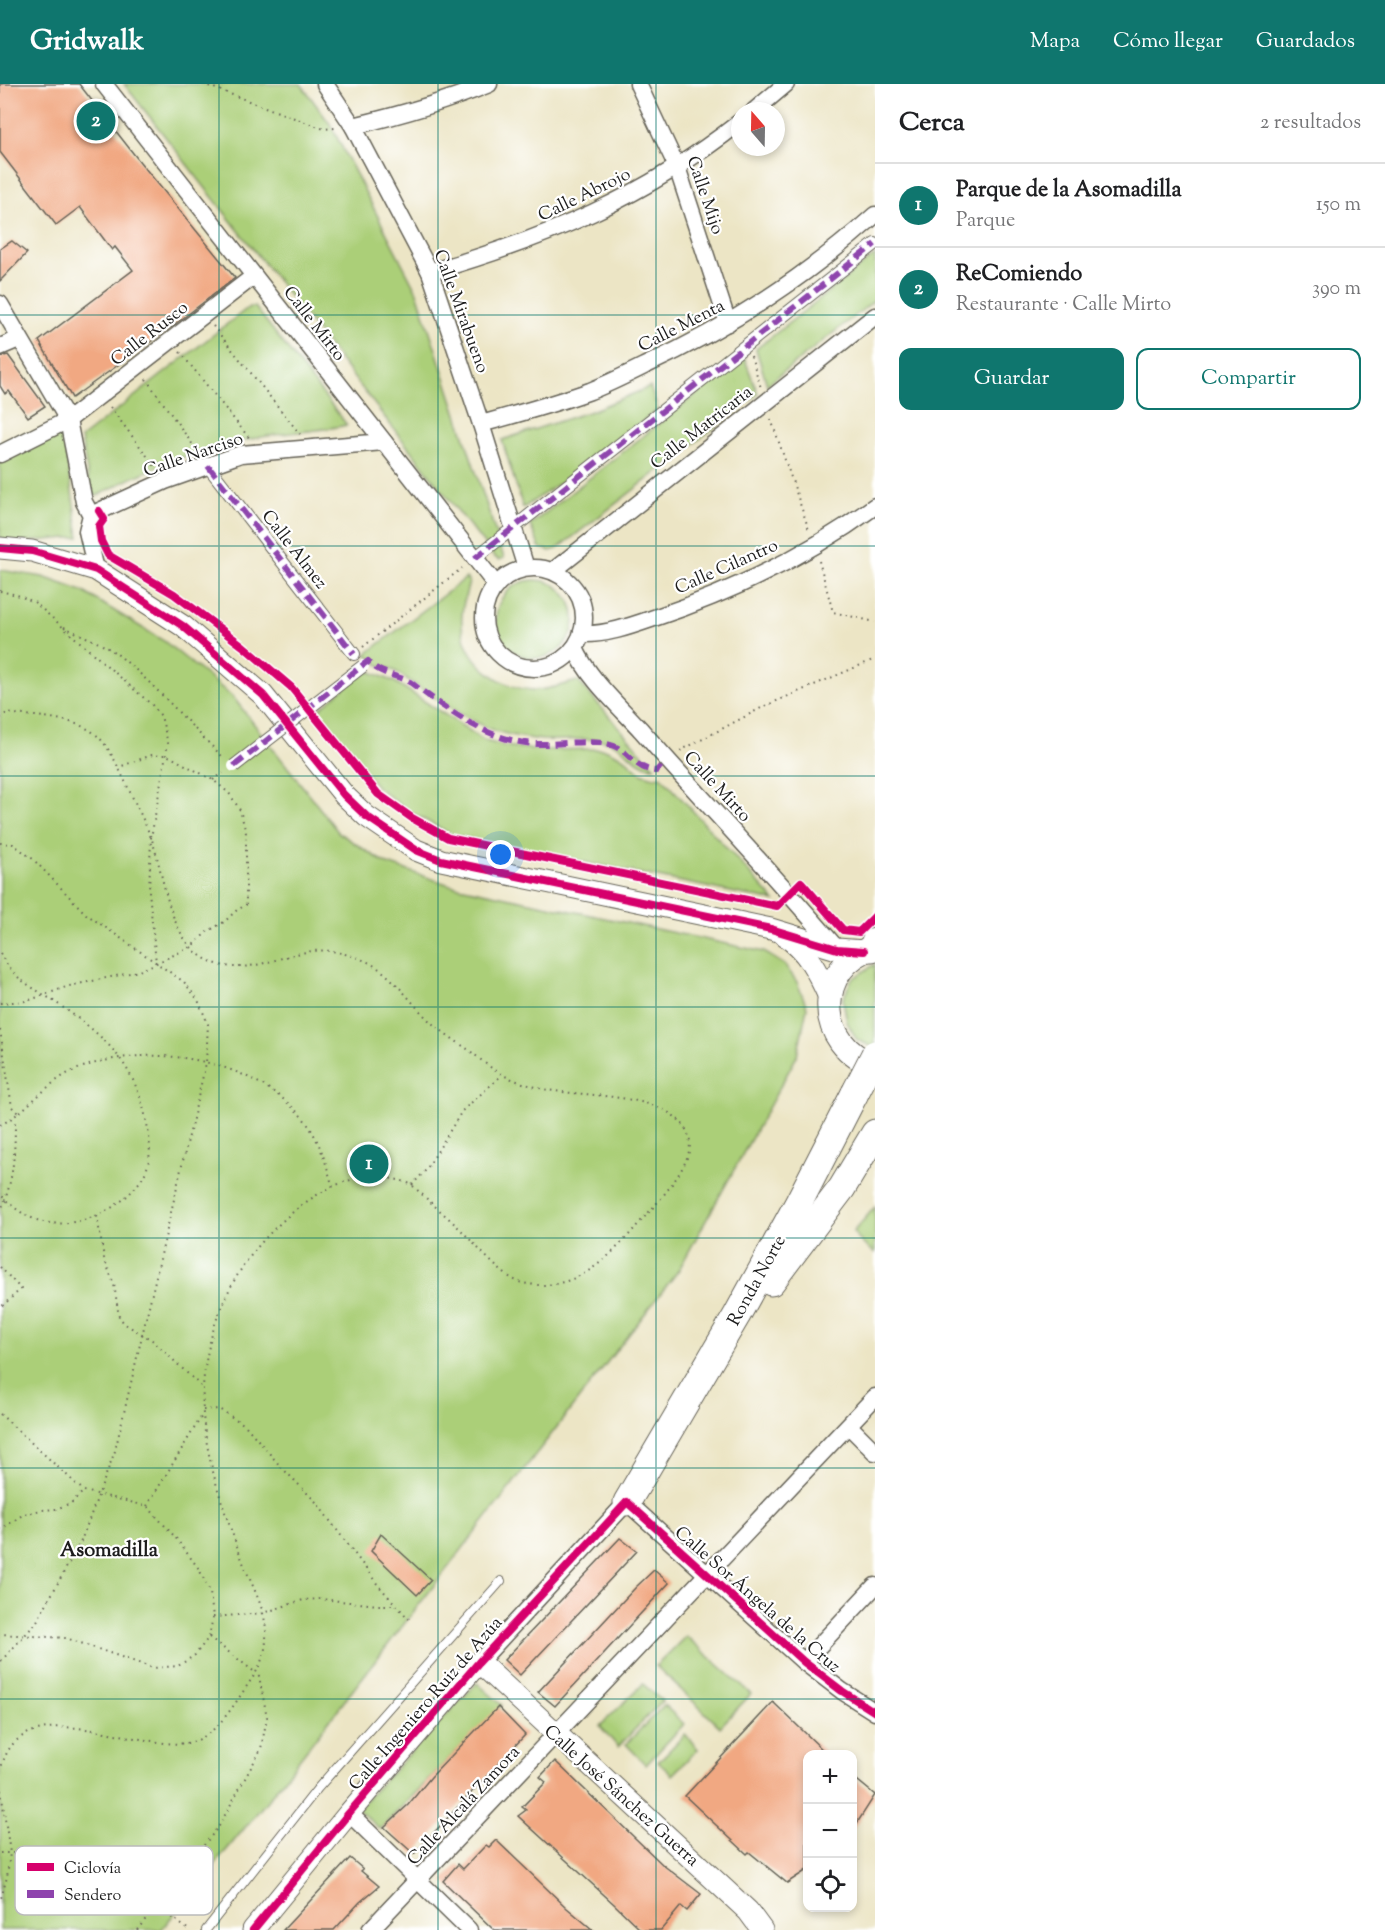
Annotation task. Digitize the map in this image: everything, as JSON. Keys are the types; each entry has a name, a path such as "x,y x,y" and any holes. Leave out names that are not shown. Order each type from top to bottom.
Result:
{"highway":[{"name":"Ronda Norte","path":"627,1502 737,1315 799,1202 875,1054"},
{"path":"737,1315 764,1291 828,1207 875,1133"}],"main road":[{"path":"871,947 854,957 838,975 830,997 829,1015 833,1029 849,1052 860,1060 875,1065"}],"street":[{"name":"Calle Mirto","path":"104,84 496,585"},
{"name":"Calle Mirabueno","path":"325,84 353,126 430,272 526,568"},
{"path":"353,126 442,102 489,84"},
{"name":"Calle Mijo","path":"638,84 677,167 728,323"},
{"path":"765,102 786,84"},
{"name":"Calle Abrojo","path":"430,272 493,254 556,230 607,207 677,167 731,128"},
{"name":"Calle Menta","path":"481,424 592,390 677,351 786,287 819,263 875,215"},
{"path":"474,558 514,529 875,244"},
{"name":"Calle Rusco","path":"0,454 68,420 254,276"},
{"path":"0,304 68,420 84,502 91,515 87,531 96,570"},
{"name":"Calle Matricaria","path":"553,571 875,316"},
{"path":"0,347 19,339"},
{"name":"Calle Narciso","path":"91,515 165,481 241,454 384,442"},
{"name":"Calle Almez","path":"208,466 354,654"},
{"name":"Calle Cilantro","path":"578,641 593,634 608,632 688,607 736,586 814,546 875,506"},
{"path":"0,548 32,551 96,570 183,626 263,695 344,795 382,829 416,850 441,860 771,929 837,949 871,947"},
{"path":"535,567 553,571 566,578 576,590 583,604 585,619 578,641 558,661 537,668 516,664 498,652 489,640 485,619 488,598 496,585 509,574 535,567"},
{"name":"Calle Mirto","path":"578,641 586,667 668,761 790,893 837,949"},
{"path":"234,766 363,666"},
{"path":"771,929 799,946 813,965 830,997"},
{"name":"Calle Alcalá Zamora","path":"370,1930 875,1397"},
{"path":"849,1426 875,1452"},
{"name":"Calle Sor Ángela de la Cruz","path":"627,1502 804,1662 842,1691 875,1712"},
{"name":"Calle Ingeniero Ruiz de Azúa","path":"253,1930 478,1662 627,1502"},
{"path":"804,1662 875,1586"},
{"name":"Calle José Sánchez Guerra","path":"478,1662 748,1911 762,1930"},
{"path":"349,1813 469,1930"}],"lane":[{"path":"206,1930 318,1788 501,1581"}],"path":[{"path":"203,84 324,129 353,126"},
{"path":"204,314 312,448"},
{"path":"171,340 261,453"},
{"path":"748,345 814,546 833,612 875,622"},
{"path":"137,367 208,466"},
{"path":"101,395 165,481"},
{"path":"354,654 474,558"},
{"path":"0,591 34,602 161,716 168,743 151,837 149,891 156,963"},
{"path":"59,624 116,653 160,692 195,730 234,766"},
{"path":"678,753 765,706 875,659"},
{"path":"0,718 7,713 73,722 95,734 107,747 151,837 175,921 191,947 205,958 218,964 242,968 266,964 295,954 328,950 354,956 378,967 434,1024 502,1075 546,1090 626,1098 661,1107 683,1125 691,1141 687,1162 648,1213 607,1260 568,1281 543,1285 517,1282 488,1259 458,1227 412,1185 372,1176 354,1179 333,1188 292,1213 244,1264 229,1290 207,1353 204,1389 203,1414 223,1506 263,1613 267,1644 257,1672 217,1727 196,1742 170,1744 81,1729 48,1727 33,1731 13,1743 5,1754 0,1770"},
{"path":"0,1003 27,1001 69,986 140,971 191,947 207,932 246,905 246,832 240,810 229,793 213,780 167,755 152,755 118,767"},
{"path":"0,843 13,844 33,859 86,914 184,981 198,1000 208,1024 206,1063 115,1451 81,1541 36,1623 0,1662"},
{"path":"0,953 8,968 22,982 90,1026 120,1057 134,1080 143,1102 150,1154 146,1172 134,1191 119,1204 97,1216 71,1222 43,1223 30,1219 0,1194"},
{"path":"0,1030 12,1107 20,1114"},
{"path":"0,1125 15,1118 39,1095 70,1072 99,1061 120,1057 160,1055 222,1066 272,1091 303,1118 318,1142 333,1188"},
{"path":"412,1185 426,1170 462,1111 502,1075"},
{"path":"0,1212 6,1200 15,1158 15,1118"},
{"path":"97,1216 104,1258 114,1284 119,1317 125,1324 152,1340 204,1389"},
{"path":"0,1267 21,1289 0,1308"},
{"path":"203,1410 219,1409 245,1425 316,1502 378,1585 409,1618"},
{"path":"0,1414 84,1491 147,1506 175,1537 199,1569 210,1592 213,1617 209,1637 195,1655 178,1666 153,1668 66,1638 0,1634"},
{"path":"147,1506 203,1414"},
{"path":"0,1530 24,1514 56,1509 71,1503 84,1491"},
{"path":"213,1617 263,1613 303,1600 321,1599 396,1605"},
{"path":"203,1846 219,1826 261,1749 267,1717 257,1672 209,1637"},
{"path":"0,1784 10,1853 7,1877 0,1902"},
{"path":"0,1853 15,1854"},
{"path":"137,1930 149,1915"},
{"path":"168,1915 189,1930"}],"green space":[{"path":"124,84 301,84 330,124 417,292 504,558 499,560 494,557"},
{"path":"875,255 875,300 767,385 756,349"},
{"path":"249,307 255,307 347,425 264,437 212,448 153,469 97,496 91,494 81,438"},
{"path":"744,357 758,394 557,549 550,551 540,548 530,525"},
{"path":"650,387 658,409 604,453 523,508 502,440 591,411"},
{"path":"62,428 79,537 0,544 0,461"},
{"path":"0,570 43,577 82,591 164,641 233,697 339,833 385,863 450,885 764,952 785,965 797,982 807,1007 797,1056 678,1271 266,1802 213,1867 213,1846 15,1846 15,1915 173,1915 161,1930 0,1930"},
{"path":"466,578 469,582 463,607 462,626 466,643 479,663 498,679 520,688 544,689 578,681 654,767 642,764 607,741 543,740 497,731 466,717 395,671 379,665 366,654"},
{"path":"535,580 550,583 563,591 571,604 574,619 571,634 563,647 550,655 535,658 520,655 507,647 499,634 496,619 499,604 507,591 520,583"},
{"path":"366,670 395,682 485,741 538,750 605,749 624,758 641,773 654,777 661,776 775,901 453,835 412,813 378,788 316,712"},
{"path":"875,964 875,1048 857,1040 847,1022 843,1000 851,980"},
{"path":"875,1207 875,1253 853,1232"},
{"path":"686,1636 751,1694 720,1727 656,1666"},
{"path":"477,1683 502,1705 380,1829 357,1809"},
{"path":"643,1684 662,1701 618,1747 600,1726"},
{"path":"664,1705 684,1724 646,1765 626,1744"},
{"path":"685,1734 698,1749 672,1775 658,1762"}],"building":[{"path":"0,84 79,84 235,278 72,398 39,341 133,270 115,247 112,250 80,207 56,225 0,152"},
{"path":"12,241 27,253 0,281 0,249"},
{"path":"8,355 45,406 28,417 9,391 5,394 0,386 0,357"},
{"path":"381,1534 431,1580 417,1595 371,1551"},
{"path":"620,1538 637,1551 520,1675 504,1660"},
{"path":"654,1570 669,1583 555,1706 538,1692 636,1587"},
{"path":"773,1702 823,1750 803,1750 803,1873 787,1883 749,1852 747,1854 685,1796"},
{"path":"498,1707 525,1735 414,1854 384,1827 408,1805 431,1777"},
{"path":"555,1761 663,1865 701,1894 687,1911 681,1906 661,1930 641,1930 518,1816 526,1810 522,1807 546,1782 540,1777"},
{"path":"857,1780 875,1795 857,1823"},
{"path":"496,1840 593,1930 494,1930 443,1881 458,1864 463,1869 486,1845 489,1847"},
{"path":"350,1858 379,1886 360,1902 334,1930 283,1930"}],"marked path":[{"path":"475,558 875,244"},
{"path":"208,466 354,654"},
{"path":"234,766 368,661 382,672 410,682 465,720 494,735 536,744 605,743 620,749 649,770 656,771 661,766"}],"cycle path":[{"path":"99,511 104,519 99,526 101,541 108,555 174,594 243,646 291,687 378,794 412,818 448,838 777,906 801,882 843,930 859,932 875,916"},
{"path":"0,548 32,551 96,570 183,626 263,695 344,795 366,816 416,850 441,860 771,929 837,949 864,951"},
{"path":"253,1930 349,1813 479,1662 627,1502 804,1662 842,1691 875,1712"}],"place":[{"name":"ReComiendo","path":"96,121"},
{"name":"Parque de la Asomadilla","path":"369,1164"}],"district":[{"name":"Asomadilla","path":"109,1549"}]}
